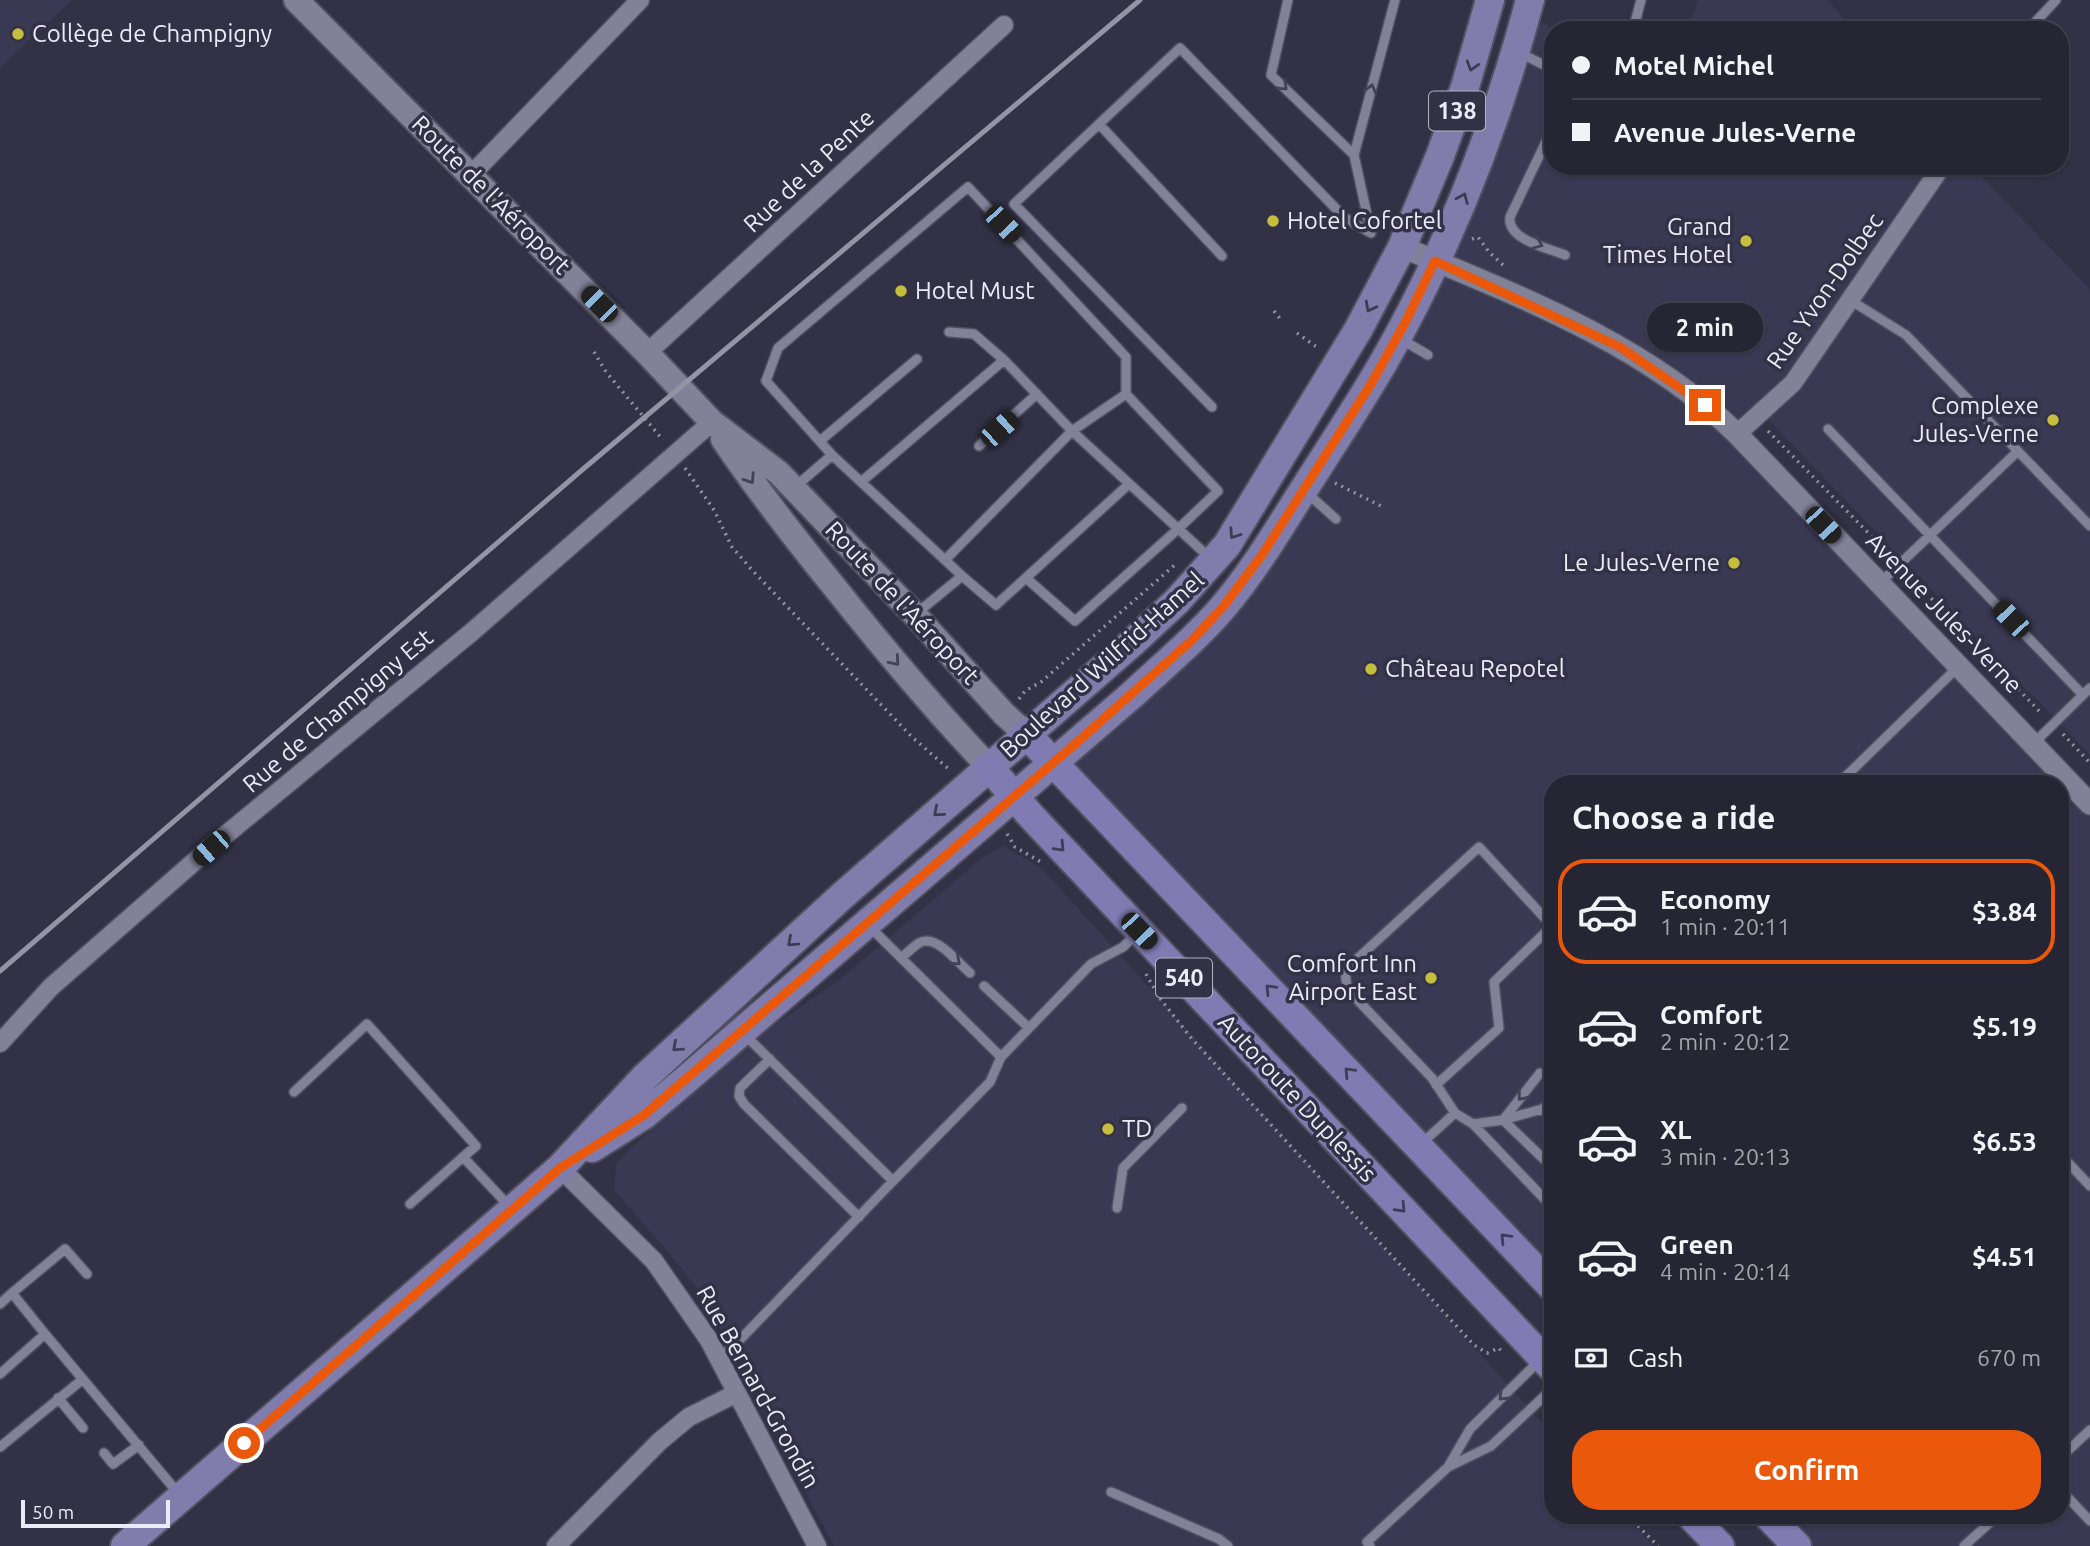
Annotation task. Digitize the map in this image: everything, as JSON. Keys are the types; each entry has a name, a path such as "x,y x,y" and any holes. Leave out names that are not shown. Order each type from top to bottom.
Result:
{"highway":[{"name":"Route de l'Aéroport","path":"1026,734 1053,763"},
{"name":"540","path":"1053,763 1544,1279"},
{"name":"Route de l'Aéroport","path":"989,767 1014,796"},
{"name":"Autoroute Duplessis","path":"1014,796 1139,931 1544,1353"},
{"path":"1699,1524 1720,1546"},
{"path":"1776,1524 1797,1546"}],"main road":[{"name":"Route de l'Aéroport","path":"296,0 647,353 712,422 779,473 794,488 915,615 1004,714 1026,734"},
{"name":"Boulevard Wilfrid-Hamel","path":"125,1546 560,1168 645,1077 842,896 1147,629 1213,562 1253,505 1340,362 1402,247 1453,122 1490,0"},
{"name":"Boulevard Wilfrid-Hamel","path":"560,1168 644,1115 1053,763 1192,640 1223,607 1262,555 1371,384 1397,337 1435,261 1481,155 1531,0"},
{"name":"Route de l'Aéroport","path":"712,422 758,492 783,524 890,655 989,767"}],"street":[{"path":"471,175 639,0"},
{"name":"Rue de la Pente","path":"647,353 1004,25"},
{"name":"Rue Yvon-Dolbec","path":"1737,434 1793,383 1936,175"},
{"name":"Avenue Jules-Verne","path":"1402,247 1620,347 1683,388 1719,416 2062,775"},
{"name":"Rue de Champigny Est","path":"0,1043 51,987 191,865 473,631 712,422"},
{"name":"Avenue Jules-Verne","path":"2069,782 2090,804"},
{"name":"Rue Bernard-Grondin","path":"560,1168 654,1261 691,1311 817,1546"},
{"path":"556,1546 660,1441 690,1417 737,1393"}],"lane":[{"path":"1288,0 1271,75 1354,155"},
{"path":"1212,407 1014,204 1180,48 1345,218 1371,233 1354,155 1395,0"},
{"path":"1635,21 1641,0"},
{"path":"2036,21 2056,0"},
{"path":"1516,51 1544,65"},
{"path":"1099,124 1222,256"},
{"path":"1544,146 1510,217 1509,225 1513,232 1565,255"},
{"path":"1026,578 1075,621 1218,491 1126,394 1126,356 968,187 778,348 766,381 832,455 961,576 996,605 1129,484"},
{"path":"1850,300 1906,335 2090,526"},
{"path":"949,332 974,334 1004,360 1072,431 1213,562"},
{"path":"1397,337 1428,355"},
{"path":"820,442 917,359"},
{"path":"861,482 1004,360"},
{"path":"979,446 1037,394"},
{"path":"945,560 1072,431 1126,394"},
{"path":"1828,429 2087,692 2033,744"},
{"path":"1879,584 2018,450"},
{"path":"794,488 832,455"},
{"path":"1309,482 1336,519"},
{"path":"915,615 961,576"},
{"path":"1847,775 1958,667"},
{"path":"1544,917 1479,847 1345,970 1347,989 1432,1078 1455,1113 1473,1124 1544,1199"},
{"path":"866,923 1001,1057"},
{"path":"718,1357 732,1348 990,1082 1001,1057 1091,964 1124,947 1139,931"},
{"path":"1436,1085 1499,1027 1494,982 1544,934"},
{"path":"901,958 920,942 937,943 970,973"},
{"path":"984,986 1030,1028"},
{"path":"294,1091 367,1024 476,1146 410,1204"},
{"path":"741,1031 893,1181"},
{"path":"770,1059 740,1088 739,1096 859,1217"},
{"path":"1503,1119 1540,1073"},
{"path":"1117,1208 1123,1168 1182,1108"},
{"path":"1473,1124 1542,1109"},
{"path":"1419,1146 1455,1113"},
{"path":"1503,1119 1544,1159"},
{"path":"464,1157 513,1210"},
{"path":"2069,1164 2090,1186"},
{"path":"0,1304 65,1249 88,1274"},
{"path":"12,1293 182,1497"},
{"path":"0,1374 46,1334"},
{"path":"1448,1467 1470,1429 1544,1362"},
{"path":"0,1447 83,1379"},
{"path":"1370,1546 1367,1542 1448,1467 1491,1446 1544,1396"},
{"path":"58,1398 83,1428"},
{"path":"2069,1450 2090,1430"},
{"path":"104,1453 113,1464 139,1446"},
{"path":"1111,1492 1219,1539 1228,1546"},
{"path":"2069,1499 2090,1521"},
{"path":"1964,1546 1988,1524"}],"path":[{"path":"1274,311 1282,321"},
{"path":"1297,333 1325,353"},
{"path":"594,352 606,372 645,417 714,510 732,547 912,737 945,766"},
{"path":"1772,434 1890,555"},
{"path":"1309,482 1385,508"},
{"path":"1907,574 2042,714"},
{"path":"2062,734 2090,763"},
{"path":"1142,968 1159,996 1192,1039 1474,1345 1487,1353 1499,1348 1504,1354"},
{"path":"1637,1524 1658,1546"}],"shaded area":[{"name":"Collège de Champigny","path":"0,0 72,0 0,68"},
{"path":"1698,0 1828,0 1846,21 1691,21"},
{"path":"1527,13 1544,24 1544,175 1980,175 2090,289 2090,755 1762,413 1738,434 2062,775 1544,775 1544,1279 1053,763 1192,640 1371,384"},
{"path":"2069,782 2090,804 2090,1546 1797,1546 1776,1524 2069,1524"},
{"path":"1003,846 1041,868 1049,876 1544,1425 1544,1524 1633,1524 1653,1546 834,1546 703,1296 614,1190 616,1165 675,1108 770,1028 842,978 982,858"}],"railway":[{"path":"0,971 582,470 1140,0"}],"place":[{"name":"Collège de Champigny","path":"18,34"},
{"name":"Hotel Cofortel","path":"1273,221"},
{"name":"Grand Times Hotel","path":"1746,241"},
{"name":"Hotel Must","path":"901,291"},
{"name":"Complexe Jules-Verne","path":"2053,420"},
{"name":"Le Jules-Verne","path":"1734,563"},
{"name":"Château Repotel","path":"1371,669"},
{"name":"Comfort Inn Airport East","path":"1431,978"},
{"name":"TD","path":"1108,1129"}],"route":[{"path":"244,1443 560,1168 644,1115 1133,694 1192,640 1223,607 1262,555 1371,384 1435,261 1600,336 1662,373 1705,405"}]}
